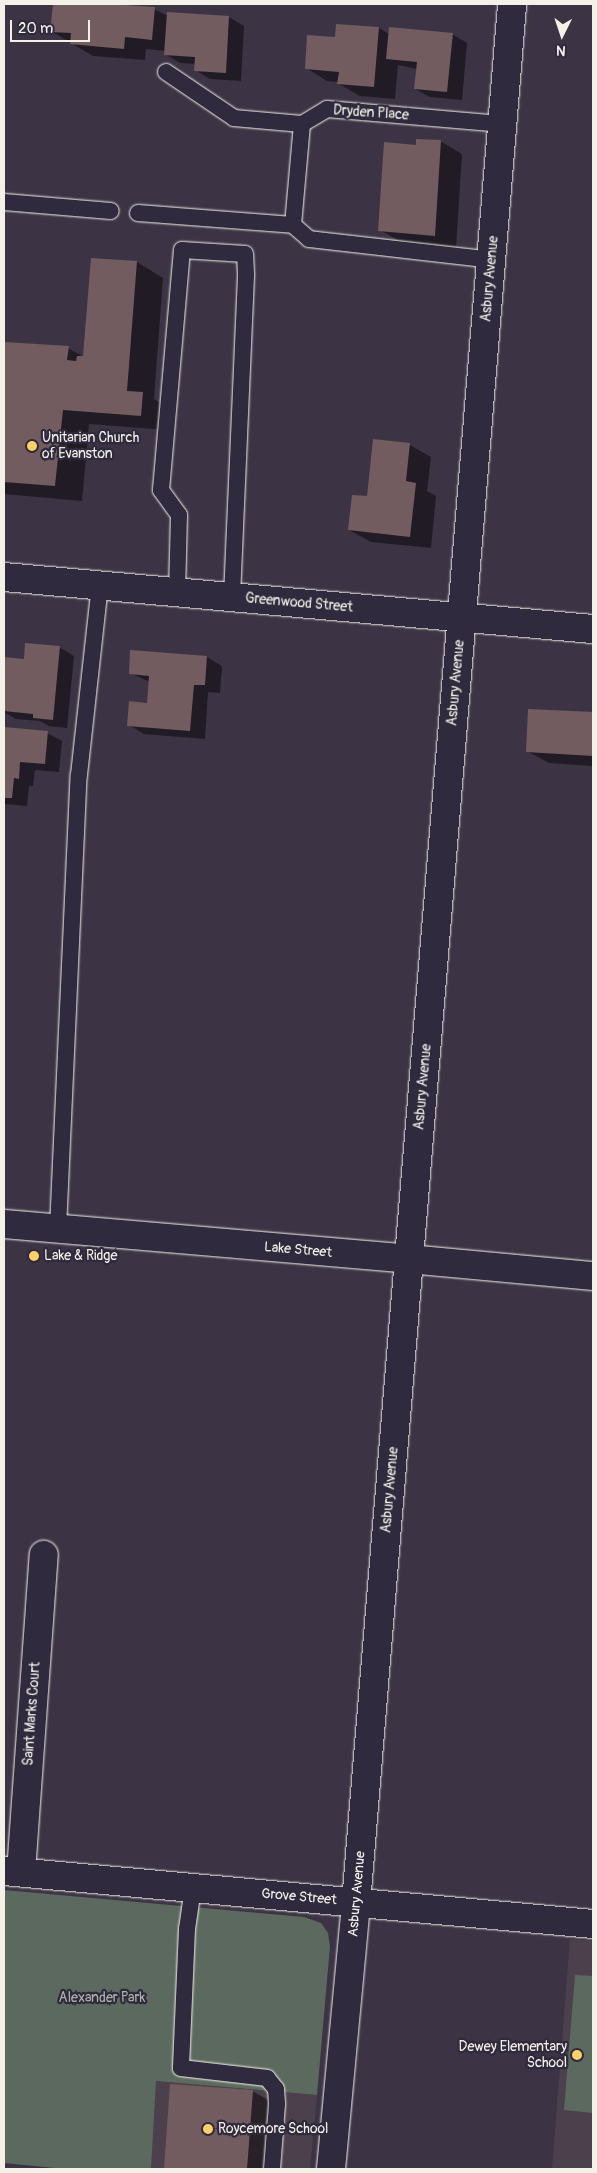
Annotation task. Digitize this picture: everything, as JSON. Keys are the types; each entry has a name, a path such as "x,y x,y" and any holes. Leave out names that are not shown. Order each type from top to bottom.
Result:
{"main road":[{"name":"Asbury Avenue","path":"331,2169 356,1903 512,4"},
{"name":"Greenwood Street","path":"4,577 593,629"},
{"name":"Lake Street","path":"4,1224 593,1276"},
{"name":"Saint Marks Court","path":"12,1871 44,1555"},
{"name":"Grove Street","path":"12,1871 593,1924"}],"lane":[{"path":"166,72 234,118 302,124 293,225"},
{"name":"Dryden Place","path":"302,124 327,109 503,124"},
{"path":"4,202 111,211"},
{"path":"138,213 293,225 309,239 492,260"},
{"path":"177,592 179,515 161,490 182,250 245,254 246,276 232,597"},
{"path":"58,1229 79,775 100,586"},
{"path":"193,1888 187,1929 181,2068 267,2078 276,2088 277,2104 272,2169"}],"shaded area":[{"name":"Dewey Elementary School","path":"570,1939 593,1941 593,2169 552,2169"},
{"path":"155,2081 317,2095 310,2169 151,2169"}],"green space":[{"name":"Alexander Park","path":"4,1890 304,1917 321,1923 328,1933 330,1946 317,2095 156,2081 151,2169 65,2169 4,2163"},
{"path":"575,1975 593,1976 593,2113 564,2110"}],"building":[{"path":"53,4 111,4 155,7 152,40 125,37 124,49 70,44 71,33 50,32"},
{"path":"167,12 229,16 226,73 194,71 195,57 164,55"},
{"path":"336,24 379,27 374,87 337,84 339,72 305,69 307,35 335,37"},
{"path":"389,27 453,33 447,92 414,89 417,62 386,59"},
{"path":"416,139 441,140 435,236 378,231 384,142 416,145"},
{"path":"91,258 137,261 127,391 143,392 141,416 63,410 55,486 4,482 4,342 69,346 67,360 76,361 77,356 83,356"},
{"path":"373,439 410,443 406,481 416,483 410,537 348,530 352,495 367,496"},
{"path":"25,643 60,646 53,720 33,718 33,714 4,711 4,657 24,659"},
{"path":"130,650 207,656 205,685 194,685 190,731 127,726 129,701 147,703 149,676 129,674"},
{"path":"528,709 593,712 593,756 526,752"},
{"path":"4,727 48,731 45,764 20,762 19,779 14,778 12,798 4,798"},
{"name":"Roycemore School","path":"170,2084 253,2090 247,2169 164,2169"}],"place":[{"name":"Unitarian Church of Evanston","path":"32,446"},
{"name":"Lake & Ridge","path":"34,1256"},
{"name":"Dewey Elementary School","path":"577,2055"},
{"name":"Roycemore School","path":"208,2129"}]}
